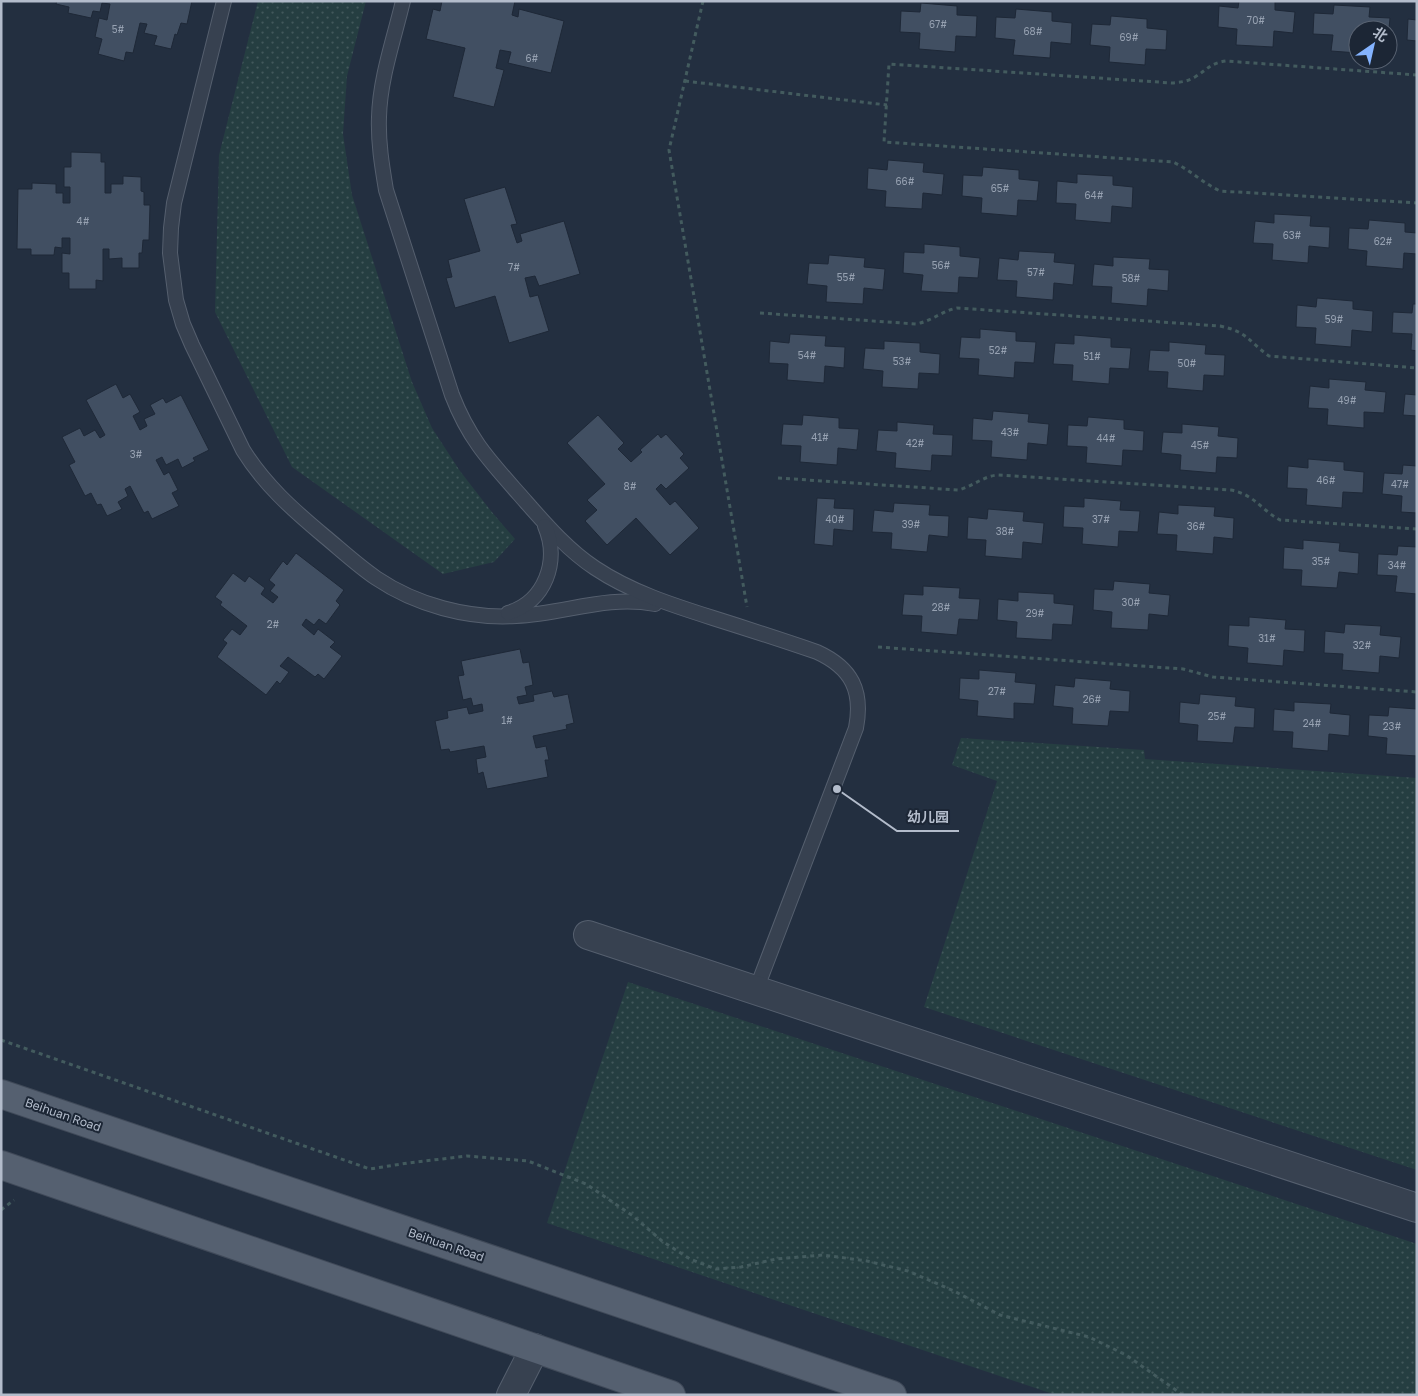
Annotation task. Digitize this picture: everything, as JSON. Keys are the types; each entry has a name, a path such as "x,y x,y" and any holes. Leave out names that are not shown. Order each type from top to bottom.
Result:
{"main road":[{"name":"Beihuan Road","path":"1,1094 892,1395"},
{"path":"1,1165 671,1395"}],"street":[{"path":"588,935 1417,1208"},
{"path":"511,1395 535,1348"}],"lane":[{"path":"224,1 174,203 170,252 176,300 182,324 242,450 264,479 292,510 360,566 395,588 435,606 487,616 543,614 588,604 625,601 686,609"},
{"path":"403,1 384,77 379,116 379,142 386,190 452,395 461,418 473,439 487,458 540,517 561,539 593,567 630,588 828,657 847,673 855,685 860,711 856,728 756,990"},
{"path":"487,616 520,609 531,601 544,583 550,566 551,543 546,527 540,517"}],"path":[{"path":"703,1 669,150 751,630"},
{"path":"1417,75 1226,61 1211,65 1185,82 1172,83 888,64 884,142 1173,162 1183,167 1208,186 1220,191 1417,203"},
{"path":"685,81 887,105"},
{"path":"760,313 916,324 928,322 946,311 957,308 1220,326 1235,329 1246,335 1261,351 1269,356 1417,368"},
{"path":"778,478 958,490 968,488 990,475 998,475 1231,490 1242,492 1280,520 1417,529"},
{"path":"878,647 1183,669 1213,678 1417,692"},
{"path":"1,1040 370,1169 467,1156 528,1161 586,1184 633,1216 662,1241 690,1259 716,1269 741,1267 776,1259 823,1254 867,1261 908,1271 954,1290 1000,1315 1089,1337 1126,1355 1183,1395"}],"green space":[{"path":"258,1 366,1 347,76 343,134 352,195 412,382 432,428 460,471 515,539 494,562 443,574 292,467 215,312 219,155"},
{"path":"961,738 1144,750 1145,759 1417,778 1417,1170 924,1007 997,781 952,765"},
{"path":"628,982 1417,1244 1417,1395 1056,1395 547,1223"}],"building":[{"path":"57,1 192,1 187,24 181,23 177,35 175,34 171,49 154,45 157,36 144,33 147,24 140,23 133,53 126,52 124,61 98,54 102,39 95,37 99,18 107,20 110,4 102,3 100,12 93,11 91,18 68,13 69,7 56,4"},
{"path":"442,1 515,1 512,15 518,17 519,9 564,21 551,73 508,63 511,52 500,50 496,68 504,70 494,107 453,97 465,48 426,39 433,9 440,11"},
{"path":"1239,1 1275,1 1275,10 1295,12 1293,33 1274,31 1273,47 1236,45 1237,29 1218,27 1219,6 1238,8"},
{"path":"921,3 957,6 957,15 977,16 976,37 956,36 955,52 919,49 920,33 900,32 901,11 920,12"},
{"path":"1334,5 1370,7 1369,17 1390,18 1390,20 1348,20 1348,52 1331,51 1333,35 1313,34 1314,13 1333,14"},
{"path":"1016,9 1052,12 1052,21 1072,23 1071,44 1051,42 1050,58 1013,55 1015,40 995,38 996,17 1015,18"},
{"path":"1111,16 1147,19 1147,28 1167,30 1166,50 1146,49 1145,65 1109,62 1110,47 1090,45 1092,24 1110,25"},
{"path":"1408,19 1417,20 1417,41 1407,40"},
{"path":"71,152 101,153 101,162 105,162 105,193 111,193 111,184 123,184 123,176 141,177 144,205 150,205 149,240 143,240 142,253 139,253 139,268 122,268 122,258 109,259 109,249 103,249 103,281 96,280 96,289 69,289 69,273 62,273 62,253 70,254 70,238 62,238 62,248 55,247 54,255 31,255 31,249 17,249 18,189 32,189 32,183 56,184 56,193 63,193 63,203 70,203 70,187 64,187 64,167 71,167"},
{"path":"888,160 924,163 923,172 944,174 942,195 923,193 922,209 885,207 886,191 867,189 868,168 887,170"},
{"path":"983,167 1019,170 1019,179 1039,181 1037,201 1018,200 1017,216 981,213 982,198 962,196 963,175 982,176"},
{"path":"1077,174 1113,176 1113,185 1133,187 1132,208 1112,206 1111,223 1075,220 1076,204 1056,203 1057,181 1077,183"},
{"path":"505,187 517,224 511,225 517,243 522,241 520,234 564,221 580,274 539,286 535,276 525,278 530,297 538,295 549,331 509,343 495,296 455,308 446,278 452,277 448,260 480,251 464,199"},
{"path":"1274,214 1311,216 1310,226 1330,227 1329,248 1309,246 1308,263 1272,260 1273,244 1253,243 1255,221 1274,223"},
{"path":"1369,220 1405,223 1405,232 1417,233 1417,254 1404,253 1403,269 1366,266 1367,251 1348,249 1349,228 1368,229"},
{"path":"924,244 960,247 960,256 980,258 978,278 959,277 958,293 921,291 923,275 903,273 904,252 924,253"},
{"path":"1019,251 1055,253 1054,262 1075,264 1073,285 1054,283 1053,300 1016,297 1017,281 997,280 999,258 1018,260"},
{"path":"829,255 865,258 864,267 885,269 883,290 864,288 863,304 826,302 827,286 807,284 809,263 828,264"},
{"path":"1113,257 1150,259 1149,269 1169,270 1168,291 1148,289 1147,306 1111,303 1112,287 1092,286 1094,264 1113,266"},
{"path":"1317,298 1353,301 1353,309 1373,311 1372,332 1352,330 1351,347 1315,344 1316,328 1296,327 1297,305 1316,307"},
{"path":"1413,304 1417,304 1417,351 1411,350 1412,334 1392,333 1393,312 1412,313"},
{"path":"980,329 1016,332 1016,341 1036,342 1034,363 1015,362 1014,378 978,375 979,359 959,358 961,337 980,338"},
{"path":"790,334 826,336 825,346 845,347 844,368 825,366 824,383 787,380 788,364 769,363 770,341 789,343"},
{"path":"1074,335 1111,338 1111,347 1131,348 1129,369 1110,368 1109,384 1072,381 1073,365 1053,364 1055,343 1074,344"},
{"path":"884,341 920,343 920,352 940,354 939,374 919,373 918,389 882,387 883,371 863,369 865,348 884,349"},
{"path":"1169,342 1206,345 1205,354 1225,355 1224,376 1204,375 1203,391 1167,388 1168,372 1148,371 1150,350 1169,351"},
{"path":"1329,379 1366,382 1365,390 1386,392 1384,413 1364,412 1364,428 1327,425 1328,409 1308,408 1310,386 1329,388"},
{"path":"116,384 123,398 130,394 140,412 133,416 140,430 147,426 144,419 155,414 150,405 163,398 166,403 181,395 209,450 193,458 195,461 182,468 178,459 166,465 162,457 156,460 164,475 169,472 178,490 172,493 179,506 152,519 148,511 144,513 130,486 125,489 128,496 118,502 122,509 107,516 101,504 97,505 91,493 85,496 69,465 75,462 62,437 80,428 84,436 95,430 100,438 105,435 86,400"},
{"path":"1405,394 1417,395 1417,416 1403,415"},
{"path":"993,411 1029,414 1028,422 1049,424 1047,445 1028,443 1027,460 991,457 992,441 972,440 973,418 992,420"},
{"path":"598,415 624,443 618,449 631,462 642,452 640,450 658,434 661,438 666,434 684,454 680,458 689,468 666,489 661,484 656,489 670,505 675,501 699,528 670,555 636,518 607,545 585,521 597,510 587,500 605,484 567,443"},
{"path":"803,415 839,418 839,428 859,429 857,450 838,448 837,465 800,462 801,446 781,445 783,424 802,425"},
{"path":"1088,417 1124,420 1124,429 1144,431 1143,451 1123,450 1122,466 1086,463 1087,447 1067,446 1068,425 1087,426"},
{"path":"897,422 934,425 933,434 953,435 952,456 932,455 931,471 895,468 896,453 876,451 878,430 897,431"},
{"path":"1182,424 1219,427 1218,436 1238,438 1237,458 1217,457 1216,473 1180,470 1181,455 1161,453 1163,432 1182,433"},
{"path":"1308,459 1344,462 1344,470 1364,472 1363,493 1343,492 1342,508 1306,505 1307,489 1287,488 1288,466 1308,468"},
{"path":"1403,465 1417,466 1417,513 1401,512 1402,496 1382,494 1384,473 1402,474"},
{"path":"817,498 835,499 834,508 854,509 853,531 834,529 833,546 814,544"},
{"path":"1084,498 1121,501 1120,510 1140,511 1138,532 1119,531 1118,547 1082,544 1083,528 1063,527 1064,506 1084,507"},
{"path":"894,503 930,505 929,515 949,516 948,537 929,535 927,552 891,549 892,533 872,532 874,510 893,512"},
{"path":"1178,505 1215,507 1214,516 1234,518 1233,539 1214,537 1213,554 1176,551 1177,535 1157,534 1159,512 1178,514"},
{"path":"988,509 1024,512 1023,521 1044,523 1042,544 1023,542 1022,559 985,556 986,540 967,539 968,517 987,519"},
{"path":"1303,540 1340,543 1339,551 1359,553 1358,574 1339,572 1337,588 1301,586 1302,570 1283,569 1284,547 1303,549"},
{"path":"1398,546 1417,547 1417,594 1395,592 1397,576 1377,575 1378,554 1397,555"},
{"path":"296,553 344,590 336,601 340,605 326,624 319,619 314,625 306,619 302,625 314,635 318,629 335,642 330,647 342,656 324,679 318,674 315,677 288,657 280,666 289,672 280,684 277,681 266,695 217,657 227,643 223,640 232,629 240,635 247,626 220,605 222,602 215,597 233,573 245,582 249,576 265,588 261,594 273,603 278,597 270,591 275,585 269,580 283,561 287,565"},
{"path":"1114,581 1150,584 1149,593 1170,595 1168,616 1149,614 1148,630 1111,628 1112,612 1093,610 1094,589 1113,590"},
{"path":"923,586 960,588 959,598 980,599 978,620 959,619 957,635 921,632 922,616 902,615 904,594 923,595"},
{"path":"1018,592 1054,594 1054,603 1074,605 1072,625 1053,624 1052,640 1016,638 1017,622 997,620 998,599 1018,601"},
{"path":"1249,617 1286,620 1285,629 1305,630 1304,652 1284,650 1283,666 1247,663 1248,648 1228,646 1229,625 1249,626"},
{"path":"1345,624 1381,626 1380,635 1401,637 1399,658 1380,656 1379,673 1342,670 1343,654 1324,653 1325,631 1344,633"},
{"path":"520,649 523,663 529,662 533,685 525,687 527,695 517,697 519,704 534,701 533,695 552,691 554,697 568,694 574,723 566,725 567,729 533,736 536,748 546,746 549,760 545,760 548,777 487,789 483,772 478,774 476,759 486,757 484,746 450,752 449,749 441,750 435,721 448,718 447,711 467,707 469,714 483,711 482,704 473,706 471,698 463,700 458,676 464,675 461,661"},
{"path":"979,670 1016,673 1015,682 1036,684 1034,704 1014,703 1014,719 977,716 978,701 959,699 960,678 979,679"},
{"path":"1075,678 1111,681 1110,689 1130,691 1129,712 1110,711 1108,726 1072,724 1073,708 1053,706 1055,685 1074,687"},
{"path":"1200,694 1236,697 1235,706 1255,708 1254,728 1235,727 1233,743 1197,741 1198,725 1179,723 1180,702 1199,704"},
{"path":"1294,702 1331,704 1330,713 1350,715 1349,736 1329,734 1328,751 1292,748 1293,732 1273,731 1274,709 1294,711"},
{"path":"1389,707 1417,709 1417,756 1386,754 1387,738 1368,736 1369,715 1388,716"}],"place":[{"name":"幼儿园","path":"837,789"}]}
